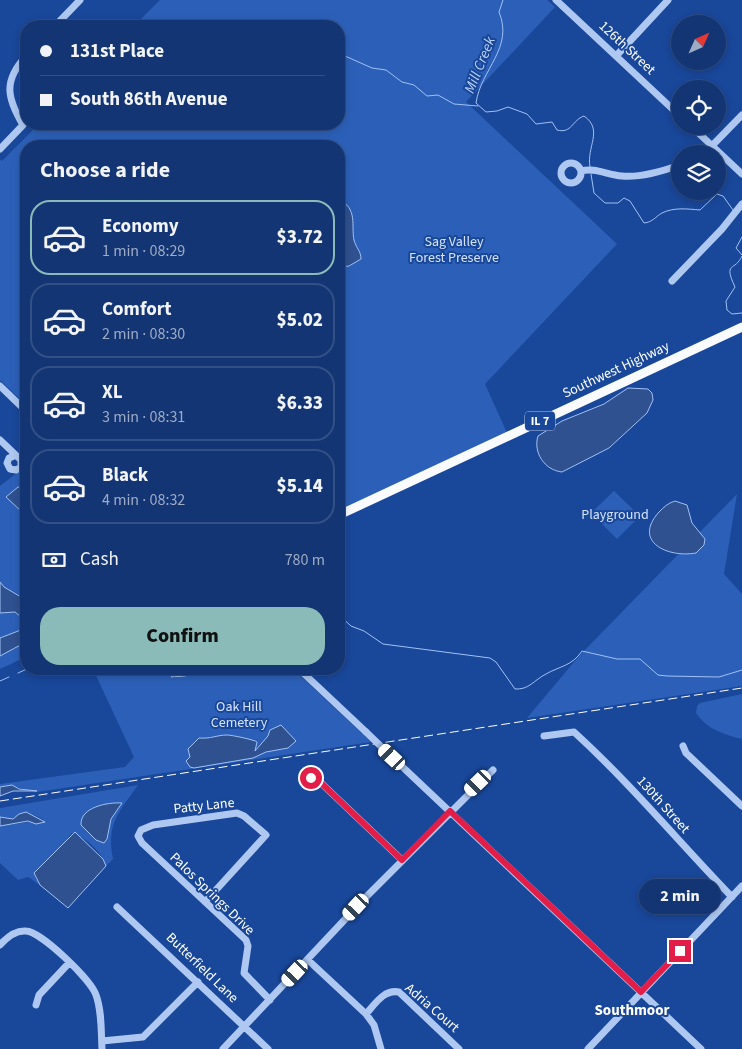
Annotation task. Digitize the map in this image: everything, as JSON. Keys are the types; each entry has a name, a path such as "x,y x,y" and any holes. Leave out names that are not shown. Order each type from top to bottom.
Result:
{"main road":[{"name":"Southwest Highway","path":"345,512 742,327"}],"street":[{"path":"61,20 80,0"},
{"name":"126th Street","path":"556,0 671,107"},
{"path":"616,55 668,0"},
{"path":"20,65 14,74 8,90 13,107 20,120"},
{"path":"713,145 742,115"},
{"path":"0,149 20,128"},
{"path":"700,135 711,145"},
{"path":"726,159 742,174"},
{"path":"586,170 627,176 671,167"},
{"path":"672,281 740,206"},
{"path":"0,386 20,405"},
{"path":"0,440 14,456"},
{"path":"305,675 701,1049"},
{"name":"130th Street","path":"544,736 574,732 634,790 662,824 732,897"},
{"path":"684,746 686,753 742,806"},
{"path":"223,1049 402,860 492,770"},
{"path":"311,778 320,782 402,860"},
{"name":"Patty Lane","path":"139,833 152,825 237,813 244,816 266,835 204,902"},
{"name":"Palos Springs Drive","path":"139,833 138,838 142,843 247,942 244,974 270,1000"},
{"path":"588,1049 742,886"},
{"name":"Butterfield Lane","path":"117,907 268,1049"},
{"path":"0,945 12,934 25,930 42,938 88,981 96,994 102,1049"},
{"path":"308,960 366,1014 374,1025 382,1049"},
{"path":"36,1005 39,994 69,963"},
{"path":"102,1041 143,1037 198,982"},
{"name":"Adria Court","path":"366,1014 385,994 392,991 398,992 458,1049"}],"green space":[{"name":"Sag Valley Forest Preserve","path":"160,0 547,0 555,7 466,102 617,244 485,384 507,433 345,507 345,140 23,140 33,130 345,130 345,20 140,20"},
{"name":"Sag Valley Forest Preserve","path":"20,143 20,399 0,380 0,159 2,161"},
{"path":"20,471 20,660 0,669 0,486"},
{"name":"Playground","path":"614,491 640,516 617,539 591,513"},
{"path":"737,494 724,574 742,594 742,686 527,718 579,656"},
{"name":"Oak Hill Cemetery","path":"96,675 171,675 170,677 175,678 184,675 299,675 371,742 37,792 14,787 0,787 0,784 125,767 134,757"},
{"path":"742,694 742,739 722,733 711,727 696,713 697,706 700,703"},
{"path":"138,785 120,811 113,827 111,847 113,859 106,866 102,856 93,846 72,833 44,867 39,869 35,877 40,885 28,877 18,880 0,863 0,826 44,820 26,813 5,819 0,817 0,808","holes":["121,804 109,823 88,812 95,807"]}],"shaded area":[{"path":"345,203 351,212 354,240 361,259 345,266"},
{"path":"628,388 648,389 652,393 653,400 647,413 609,448 562,472 556,471 545,464 537,448 538,436 562,421 604,404"},
{"path":"20,487 20,510 6,497"},
{"path":"675,501 687,505 692,523 705,539 704,545 696,553 685,554 665,550 657,546 651,539 649,532 652,523 663,508"},
{"path":"0,582 4,587 20,596 20,616 15,612 0,613"},
{"path":"20,630 20,645 0,656 0,638"},
{"path":"172,675 187,675 185,676 171,677"},
{"path":"281,725 296,741 288,748 266,752 253,758 194,768 190,767 186,761 190,757 188,749 199,738 227,735 252,740 257,742 255,751 268,736 270,730"},
{"path":"12,785 19,789 37,791 13,791 0,796 0,787"},
{"path":"110,803 122,803 111,819 107,839 104,843 96,840 81,825 85,814 90,810"},
{"path":"26,812 45,822 36,824 28,821 0,826 0,817 13,819 19,814"},
{"path":"75,832 103,859 106,866 68,908 40,885 34,873"}],"waterway":[{"name":"Mill Creek","path":"503,0 499,12 503,25 500,48 479,91 476,103 486,112 508,107 527,114 536,124 552,122 557,130 562,131 584,116 590,121 594,133 589,160 590,167"},
{"path":"345,56 372,68 386,70 402,82 414,85 427,96 438,95 454,104 478,106"},
{"name":"Mill Creek","path":"591,174 594,193 605,203 618,203 624,198 630,201 644,223 671,210 700,210 717,194 723,196 733,210"},
{"name":"Mill Creek","path":"742,237 736,248 742,255"},
{"name":"Mill Creek","path":"742,256 730,270 735,287 726,301 727,310 732,314 742,313"},
{"path":"345,620 351,626 364,631 383,644 490,658 496,662 515,689 524,688 546,674 570,663 582,651 617,659 640,659 658,675 719,677 742,670"},
{"path":"0,681 9,677"}],"railway":[{"path":"0,801 742,688"}],"district":[{"name":"Southmoor","path":"632,1010"}],"route":[{"path":"311,778 320,782 402,860 450,811 641,992 680,951"}]}
